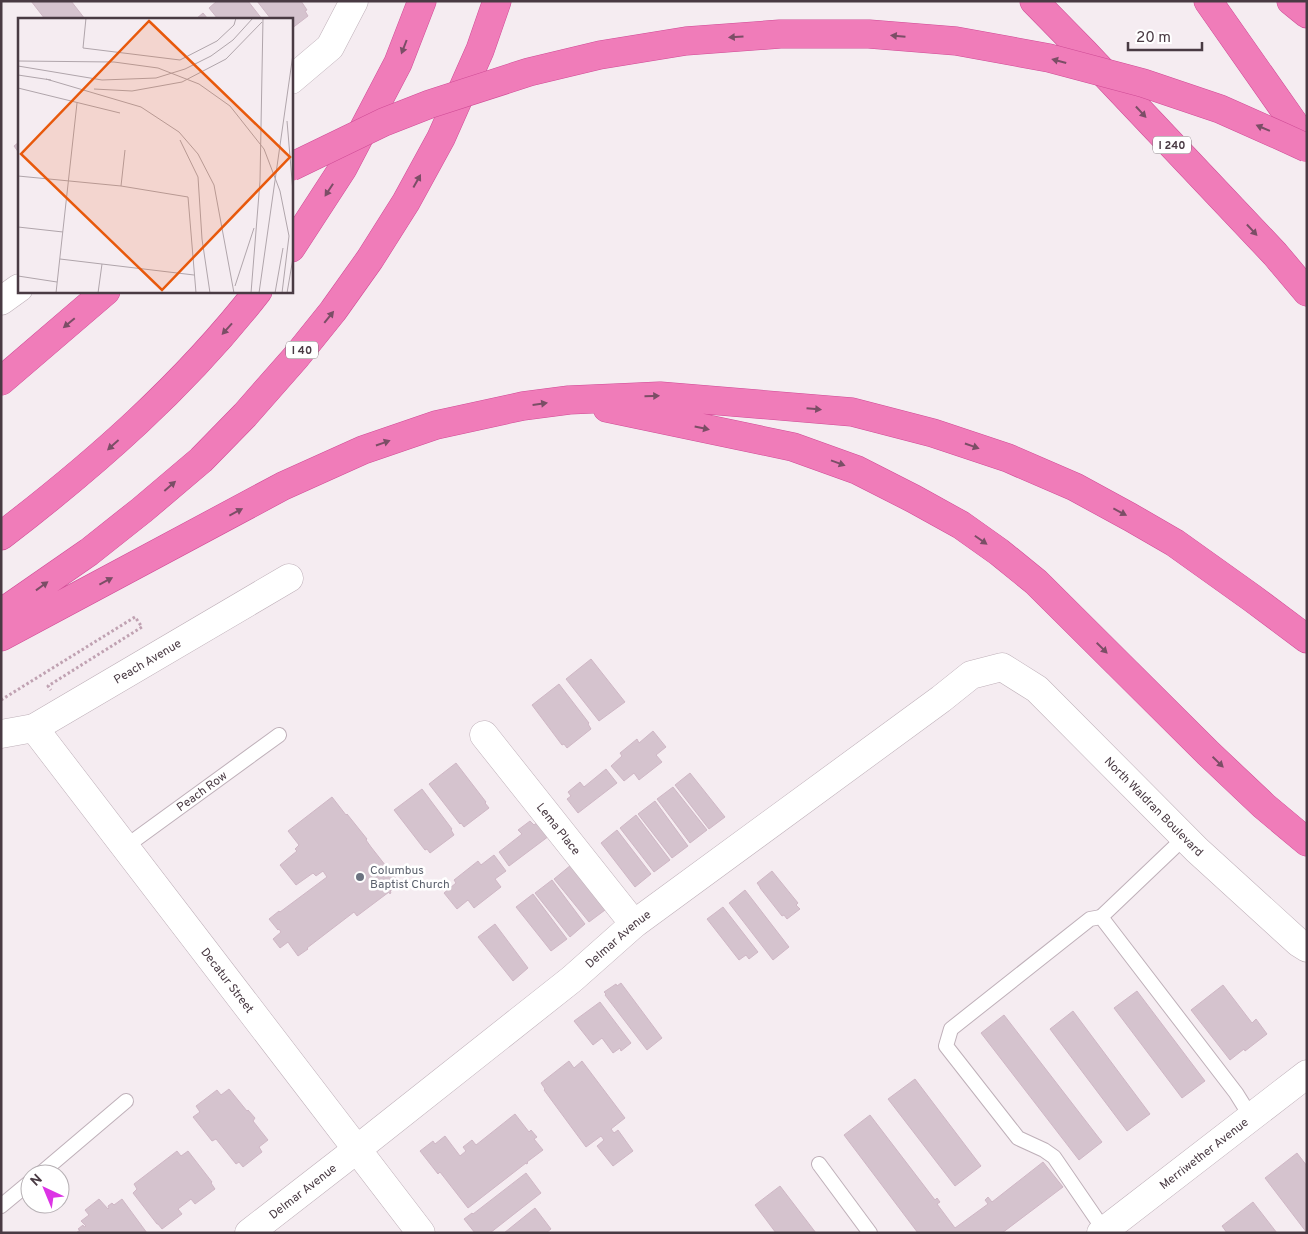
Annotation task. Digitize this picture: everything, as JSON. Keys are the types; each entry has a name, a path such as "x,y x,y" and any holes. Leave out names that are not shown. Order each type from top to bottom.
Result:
{"highway":[{"path":"292,246 343,168 398,63 422,1"},
{"name":"I 40","path":"1,613 89,552 201,460 246,415 327,319 370,260 406,202 441,138 480,50 497,1"},
{"name":"I 240","path":"1034,1 1276,254 1307,292"},
{"path":"1208,1 1307,142"},
{"path":"1291,1 1307,14"},
{"path":"292,167 384,122 430,104 530,72 600,55 686,41 780,34 869,34 956,42 1049,58 1143,83 1212,106 1307,148"},
{"path":"1,381 105,292"},
{"path":"1,536 46,502 182,380 257,292"},
{"path":"1,638 283,486 363,450 436,425 523,406 569,400 660,396 852,412 933,433 1008,458 1075,487 1175,543 1307,640"},
{"path":"569,400 793,446 856,470 961,525 1036,582 1215,760 1264,806 1307,842"}],"street":[{"path":"292,79 330,47 354,1"},
{"path":"1,301 18,289"},
{"name":"Peach Avenue","path":"1,734 34,728 289,578"},
{"name":"North Waldran Boulevard","path":"1002,667 1037,690 1197,850 1299,943 1307,948"},
{"name":"Delmar Avenue","path":"249,1233 572,979 634,924 971,675 1002,667"},
{"name":"Decatur Street","path":"34,728 421,1233"},
{"name":"Lema Place","path":"484,735 634,924"},
{"name":"Merriwether Avenue","path":"1102,1232 1307,1074"}],"lane":[{"name":"Peach Row","path":"125,847 279,736"},
{"path":"1102,1232 1054,1157 1044,1150 1018,1138 946,1046 950,1029 1090,919 1102,917 1184,837"},
{"path":"1102,917 1236,1093 1251,1117"},
{"path":"52,1164 126,1101"},
{"path":"819,1164 870,1233"},
{"path":"1,1206 20,1190"}],"path":[{"path":"1,700 135,617 142,627 48,686 65,710"}],"building":[{"path":"31,1 71,1 84,18 44,18"},
{"path":"217,1 248,1 261,18 217,18 209,8"},
{"path":"257,1 301,1 307,10 305,11 308,16 292,28 292,18 270,18"},
{"path":"203,13 207,18 197,18"},
{"path":"18,143 18,152 14,146"},
{"path":"591,659 625,702 599,721 566,679"},
{"path":"559,684 589,723 591,729 567,748 564,744 562,745 532,705"},
{"path":"653,731 666,747 656,755 662,762 639,780 634,773 624,781 611,766 622,756 620,753 637,739 639,743"},
{"path":"456,763 489,808 464,827 429,784"},
{"path":"606,769 617,783 578,813 567,799 571,796 568,792 580,782 584,787"},
{"path":"690,773 725,817 709,829 675,785"},
{"path":"673,787 707,830 690,843 657,799"},
{"path":"422,789 452,829 454,835 430,853 427,849 425,850 394,810"},
{"name":"Columbus Baptist Church","path":"332,797 367,839 371,847 400,884 390,891 390,894 389,892 357,916 354,912 298,956 288,942 280,948 273,939 281,932 269,919 327,877 323,871 316,876 313,873 296,885 280,865 297,851 295,849 299,845 288,831"},
{"path":"655,801 688,846 672,858 638,814"},
{"path":"636,815 670,860 654,872 620,828"},
{"path":"530,821 534,825 538,822 549,836 509,866 499,852 522,834 518,830"},
{"path":"617,830 651,874 635,887 601,843"},
{"path":"494,855 506,871 495,879 501,887 474,908 468,900 457,909 444,893 456,883 454,880 478,861 481,865"},
{"path":"571,865 605,910 589,922 554,879"},
{"path":"772,871 798,903 796,905 800,909 787,919 784,915 782,916 757,883"},
{"path":"552,880 585,924 570,937 535,893"},
{"path":"745,890 789,947 773,960 729,903"},
{"path":"533,894 567,939 551,951 516,907"},
{"path":"723,907 758,952 749,959 746,955 739,960 707,919"},
{"path":"495,924 528,968 513,981 478,937"},
{"path":"621,983 662,1038 647,1050 605,995 604,992"},
{"path":"1223,985 1252,1023 1256,1019 1267,1034 1230,1060 1191,1010"},
{"path":"1137,991 1205,1081 1182,1098 1114,1008"},
{"path":"600,1002 631,1043 621,1051 620,1048 613,1053 602,1038 593,1045 574,1021"},
{"path":"1073,1011 1150,1114 1127,1131 1050,1029"},
{"path":"1004,1015 1102,1142 1079,1160 981,1033"},
{"path":"569,1061 574,1068 582,1061 625,1118 611,1129 614,1133 618,1130 633,1151 613,1166 597,1146 604,1140 601,1136 586,1147 544,1090 541,1083"},
{"path":"915,1079 981,1166 955,1186 888,1099"},
{"path":"229,1089 255,1118 253,1121 268,1140 259,1147 262,1152 243,1167 239,1162 236,1164 216,1139 212,1141 193,1117 200,1112 196,1106 217,1090 221,1095"},
{"path":"515,1114 529,1132 531,1130 537,1137 534,1139 543,1150 468,1208 440,1172 438,1174 420,1151 433,1141 435,1144 445,1136 460,1156 466,1151 463,1147 472,1140 476,1145"},
{"path":"870,1115 935,1200 937,1198 940,1202 937,1204 955,1228 988,1204 985,1200 988,1197 992,1202 1043,1162 1063,1187 1002,1233 918,1233 844,1135"},
{"path":"177,1151 181,1156 188,1151 212,1182 215,1189 195,1204 191,1199 178,1209 182,1214 162,1229 133,1193 137,1189 134,1184"},
{"path":"1297,1153 1307,1166 1307,1233 1265,1178"},
{"path":"526,1173 541,1193 490,1233 475,1233 464,1219"},
{"path":"780,1186 816,1233 776,1233 755,1205"},
{"path":"99,1199 108,1209 108,1206 112,1203 114,1205 122,1199 147,1233 76,1233 83,1225 84,1227 86,1226 81,1221 89,1215 85,1210"},
{"path":"1253,1202 1277,1233 1227,1233 1222,1226"},
{"path":"535,1208 551,1229 546,1233 504,1233"}],"place":[{"name":"Columbus Baptist Church","path":"360,877"}]}
